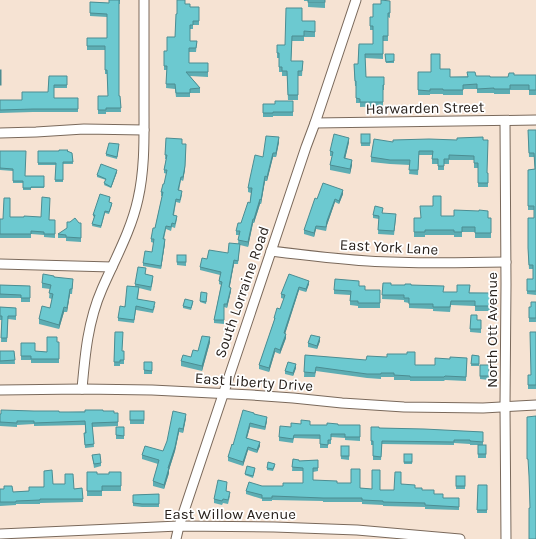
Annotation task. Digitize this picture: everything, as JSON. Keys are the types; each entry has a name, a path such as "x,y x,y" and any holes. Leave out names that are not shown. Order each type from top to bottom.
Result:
{"street":[{"path":"82,389 85,354 90,324 102,289 129,228 138,200 143,166 144,0"},
{"name":"South Lorraine Road","path":"176,539 223,393 356,0"},
{"name":"Harwarden Street","path":"315,123 536,120"},
{"name":"North Ott Avenue","path":"505,121 506,539"},
{"path":"0,133 84,129 144,130"},
{"name":"East York Lane","path":"271,251 341,259 392,262 506,262"},
{"path":"0,264 112,267"},
{"name":"East Liberty Drive","path":"0,390 152,390 223,393 384,406 446,408 483,408 536,405"},
{"name":"East Willow Avenue","path":"0,534 179,526 282,527 364,531 460,539"}],"building":[{"path":"109,0 119,0 119,96 121,108 106,108 106,110 98,110 98,96 108,96 107,70 105,70 105,46 87,46 87,38 107,38 107,14 90,13 90,2 109,3"},
{"path":"177,0 185,0 185,4 190,4 190,7 199,7 199,21 193,21 193,25 190,25 190,41 197,41 196,48 189,48 189,63 208,63 208,72 186,72 200,88 190,89 190,93 176,93 175,84 166,84 167,66 164,66 164,51 167,51 167,37 175,37"},
{"path":"308,0 325,0 325,2 308,2"},
{"path":"381,0 390,1 390,13 388,13 388,36 383,36 383,54 365,54 366,77 384,77 383,102 360,102 360,99 356,98 354,64 358,64 359,44 373,44 373,26 370,26 370,17 373,17 373,4 381,4"},
{"path":"286,8 302,8 302,21 315,21 315,32 304,31 304,36 292,36 291,61 303,61 302,71 298,71 298,95 288,95 287,71 282,71 282,67 279,67 279,53 277,53 277,45 285,45"},
{"path":"385,54 394,54 394,61 386,62"},
{"path":"431,54 440,54 440,69 450,69 450,77 468,77 467,72 475,72 476,76 490,77 508,77 509,73 514,73 514,75 536,75 536,90 529,90 529,85 510,85 510,89 477,89 477,84 463,85 463,90 418,90 418,72 431,72"},
{"path":"1,70 1,85 0,85"},
{"path":"49,76 67,76 67,85 54,85 54,98 78,98 78,109 0,110 0,100 22,100 22,92 48,92"},
{"path":"275,101 293,101 293,112 263,113 263,104 275,104"},
{"path":"528,130 536,130 536,291 527,291 527,279 533,279 533,265 529,265 528,218 534,218 534,206 528,206 528,170 535,169 534,153 529,153"},
{"path":"334,134 349,138 344,158 352,160 350,169 330,165 333,152 330,151"},
{"path":"361,134 370,134 370,143 361,143"},
{"path":"266,136 279,137 276,153 273,153 267,177 265,176 261,200 260,199 253,219 248,242 238,240 240,231 236,231 238,223 241,223 248,202 250,203 252,188 248,188 255,155 263,157"},
{"path":"483,137 483,140 488,140 488,183 478,183 478,163 474,163 474,156 449,155 449,159 444,159 444,166 438,166 438,159 432,159 433,151 419,151 418,170 409,170 410,160 390,160 371,157 374,139 393,142 393,140 457,140 457,138"},
{"path":"166,138 182,139 182,144 186,144 185,166 178,190 182,191 180,200 176,199 173,215 177,216 175,224 172,223 171,227 166,226 163,239 165,239 161,266 143,263 145,251 152,252 154,239 151,239 153,228 155,228 163,192 161,192 167,170 164,170 167,155 165,155"},
{"path":"109,143 119,144 117,157 106,154"},
{"path":"68,150 67,151 72,153 73,162 63,162 63,180 55,180 56,163 38,163 38,151"},
{"path":"0,151 26,151 25,176 44,176 44,187 23,188 23,181 13,181 13,169 0,168"},
{"path":"101,164 117,170 111,187 104,183 106,179 97,175"},
{"path":"323,183 343,190 339,201 335,199 326,227 316,226 314,233 304,230 315,198 317,199"},
{"path":"100,194 110,197 109,202 112,203 109,212 105,211 101,226 92,224 95,215 93,215"},
{"path":"433,196 441,196 441,216 454,216 454,210 488,211 488,218 491,218 491,233 475,233 475,227 462,227 462,232 454,232 454,230 425,230 425,232 414,232 414,218 421,218 420,206 433,206"},
{"path":"42,197 50,198 49,220 55,220 55,234 44,234 44,232 31,231 31,234 0,234 0,219 3,219 4,198 10,198 10,217 41,217"},
{"path":"375,206 383,208 382,213 396,214 394,231 378,230 379,216 373,215"},
{"path":"75,218 79,223 81,223 81,238 66,237 66,235 58,234 67,228 67,222 70,222"},
{"path":"229,243 240,244 238,261 234,260 229,287 231,288 227,304 224,304 224,320 214,320 222,282 219,281 221,272 200,267 202,258 207,259 209,250 228,253"},
{"path":"177,255 186,255 186,262 177,262"},
{"path":"138,267 146,268 145,274 153,276 151,287 135,284"},
{"path":"43,274 73,279 67,308 64,307 59,325 39,319 42,306 50,308 53,294 49,293 51,285 42,283"},
{"path":"289,274 309,281 306,289 299,287 284,333 286,334 280,350 275,348 269,368 259,365 277,308 280,309 285,295 281,294"},
{"path":"335,279 359,281 359,286 365,286 365,290 380,290 380,303 358,303 358,301 350,301 351,291 334,290"},
{"path":"383,283 391,283 391,285 411,284 444,286 443,292 457,292 457,285 470,285 469,293 491,293 491,306 475,306 475,301 451,301 450,307 433,307 433,304 409,304 409,298 404,298 404,295 382,295"},
{"path":"0,285 30,286 30,298 21,298 21,295 0,294"},
{"path":"127,286 139,287 137,299 155,302 153,310 136,306 134,320 118,318 120,306 125,307"},
{"path":"201,292 207,293 206,302 200,301"},
{"path":"185,299 193,301 191,308 183,306"},
{"path":"531,302 536,302 536,318 529,318 529,307 531,307"},
{"path":"0,307 16,308 16,316 8,316 7,338 1,338 2,316 0,316"},
{"path":"471,315 477,315 477,320 481,320 481,329 470,329"},
{"path":"115,332 123,332 122,351 124,351 124,360 120,360 120,362 114,362"},
{"path":"530,332 536,332 536,385 528,385 528,375 531,375"},
{"path":"311,335 320,337 317,346 308,343"},
{"path":"202,336 210,337 202,366 181,361 183,355 191,357 193,350 198,351"},
{"path":"47,337 57,337 57,342 59,342 59,359 31,359 31,356 21,356 21,343 35,343 35,351 47,352"},
{"path":"0,351 14,351 15,360 0,361"},
{"path":"407,352 415,352 415,365 435,365 435,358 467,358 466,377 410,377 394,375 394,373 367,374 316,367 315,373 304,372 305,355 366,360 367,356 387,357 387,354 407,354"},
{"path":"472,355 479,356 479,364 471,364"},
{"path":"144,362 152,362 152,371 144,370"},
{"path":"288,362 296,364 293,373 285,371"},
{"path":"480,365 489,365 489,376 480,376"},
{"path":"1,410 59,412 85,412 85,410 114,411 114,413 118,413 118,422 92,423 94,444 85,445 85,421 34,423 34,421 17,421 17,423 0,422"},
{"path":"243,410 267,417 265,427 250,423 246,438 260,442 257,450 248,447 243,462 228,457"},
{"path":"130,411 144,411 144,420 130,420"},
{"path":"173,411 186,414 183,429 179,428 164,485 153,481 159,460 142,455 145,446 163,451 167,441"},
{"path":"536,416 536,539 529,539 530,508 527,459 527,417"},
{"path":"301,420 310,421 310,425 327,425 327,423 338,425 360,425 360,437 345,437 345,434 331,434 331,440 328,440 328,445 320,444 320,435 294,435 293,439 279,437 280,426 291,427 291,423 301,424"},
{"path":"116,427 124,427 124,436 116,435"},
{"path":"371,427 483,432 483,442 470,440 454,440 454,442 382,441 381,457 373,456"},
{"path":"478,445 486,445 486,454 478,454"},
{"path":"341,446 349,446 349,456 341,456"},
{"path":"100,454 101,463 94,464 92,455"},
{"path":"404,454 412,454 412,462 404,462"},
{"path":"293,459 299,461 318,460 318,468 313,468 313,480 351,483 351,469 360,469 360,488 372,489 372,470 380,470 380,490 394,490 395,472 401,472 401,484 415,485 415,488 422,488 422,490 434,490 434,494 443,494 443,498 459,498 459,507 425,505 425,503 383,502 362,500 362,498 272,496 272,498 262,498 262,495 246,491 249,482 262,486 283,486 283,483 303,483 303,468 292,467"},
{"path":"268,462 275,464 273,469 267,468"},
{"path":"247,466 255,468 253,476 245,474"},
{"path":"52,470 53,484 65,484 65,474 73,474 74,489 82,488 83,499 40,499 0,502 0,489 4,489 4,486 12,486 13,492 29,491 29,487 44,487 44,471"},
{"path":"87,472 109,474 109,472 121,472 121,486 102,486 102,491 87,491"},
{"path":"456,476 465,476 465,486 456,486"},
{"path":"218,480 227,482 226,491 230,492 228,500 223,499 222,501 214,499"},
{"path":"478,485 487,485 487,510 477,510"},
{"path":"159,494 159,504 133,503 133,495"}]}
